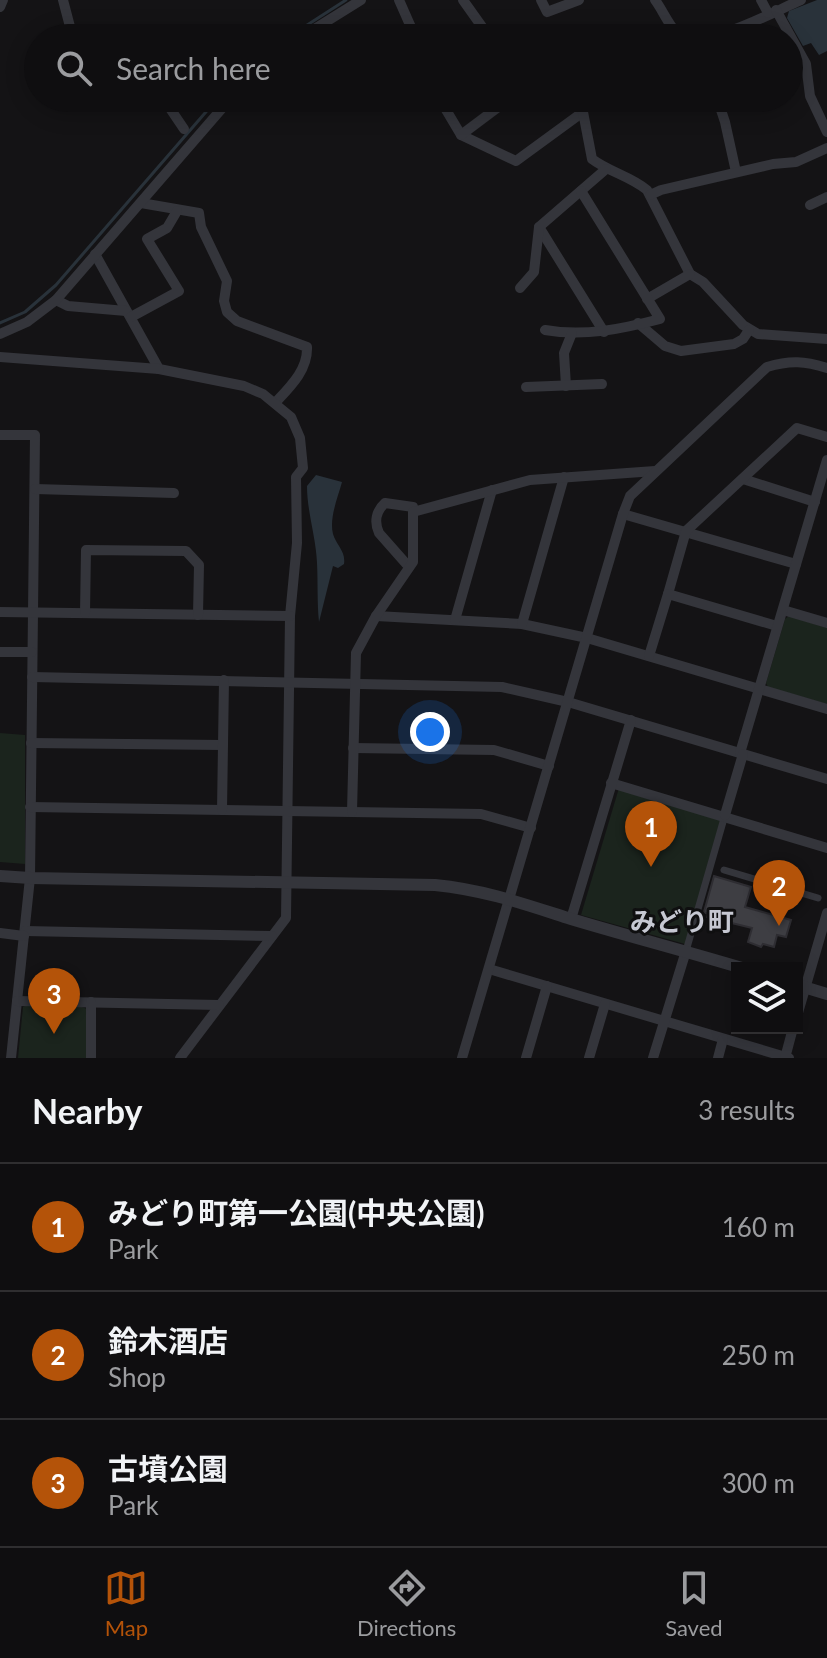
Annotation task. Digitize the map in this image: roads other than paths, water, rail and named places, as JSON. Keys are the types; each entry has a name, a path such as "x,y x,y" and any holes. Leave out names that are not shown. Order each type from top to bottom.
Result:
{"street":[{"path":"0,7 3,0"},
{"path":"63,0 69,24"},
{"path":"322,24 361,0"},
{"path":"399,0 410,24"},
{"path":"463,0 480,24"},
{"path":"541,0 547,12 579,0"},
{"path":"655,0 671,24"},
{"path":"761,0 780,24"},
{"path":"748,24 801,0"},
{"path":"803,59 810,96 827,132"},
{"path":"172,112 184,129"},
{"path":"0,334 27,322 56,300 219,112"},
{"path":"447,112 461,135 516,161 583,112 592,159 606,169 638,182 650,195 690,274 703,282 749,330 758,334 827,339"},
{"path":"461,135 492,112"},
{"path":"722,112 736,172"},
{"path":"650,195 736,172 796,162 827,148"},
{"path":"520,288 534,272 539,227 606,169"},
{"path":"545,330 604,332 660,319 581,191"},
{"path":"810,205 827,197"},
{"path":"141,203 199,213 201,227 227,281 224,307 231,318 307,347 294,383 275,403"},
{"path":"56,300 68,306 129,314 179,291 147,239 167,228 177,211"},
{"path":"539,227 604,332"},
{"path":"95,254 159,369"},
{"path":"647,299 690,274"},
{"path":"638,323 665,346 681,351 734,344 743,339 749,330"},
{"path":"566,386 564,353 572,333"},
{"path":"0,357 159,369 244,386 275,403 291,417 300,438 303,468 296,477 297,543 290,616 286,918 180,1058"},
{"path":"462,1058 630,496 767,367 794,360 827,368"},
{"path":"526,387 602,384"},
{"path":"649,656 686,531 797,428 827,437"},
{"path":"0,435 35,435 30,878 11,1058"},
{"path":"653,1058 827,460"},
{"path":"413,512 530,480 655,471"},
{"path":"522,624 564,477"},
{"path":"743,479 815,502"},
{"path":"35,489 174,493"},
{"path":"455,620 492,490"},
{"path":"352,812 357,647 413,562 413,507 385,503 378,510 376,527 409,567"},
{"path":"623,514 796,564"},
{"path":"85,613 86,550 186,551 199,565 198,615"},
{"path":"668,594 777,626"},
{"path":"783,610 827,623"},
{"path":"0,612 290,616"},
{"path":"376,616 522,624 587,638 827,709"},
{"path":"0,652 32,652"},
{"path":"32,677 502,687 568,702 827,779"},
{"path":"222,810 224,680"},
{"path":"571,919 631,720"},
{"path":"31,743 223,745"},
{"path":"353,748 494,750 549,766"},
{"path":"611,783 827,848"},
{"path":"30,807 481,814 531,828"},
{"path":"724,870 818,898"},
{"path":"0,876 435,885 473,889 731,965"},
{"path":"803,981 827,915"},
{"path":"0,933 272,936"},
{"path":"489,969 786,1058 792,1034"},
{"path":"526,1058 547,986"},
{"path":"803,987 827,994"},
{"path":"17,1001 219,1005"},
{"path":"91,1002 91,1058"},
{"path":"589,1058 605,1004"},
{"path":"718,1058 723,1039"}],"waterway":[{"path":"309,24 346,0"},
{"path":"0,323 25,312 56,285 206,112"}],"place":[{"name":"みどり町第一公園(中央公園)","path":"651,867"},
{"name":"鈴木酒店","path":"779,926"},
{"name":"古墳公園","path":"54,1034"}],"district":[{"name":"みどり町","path":"682,921"}]}
